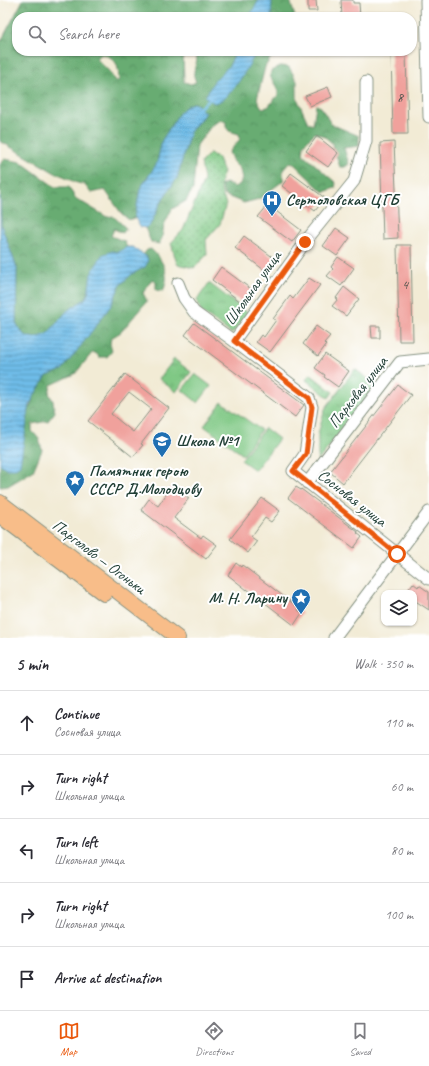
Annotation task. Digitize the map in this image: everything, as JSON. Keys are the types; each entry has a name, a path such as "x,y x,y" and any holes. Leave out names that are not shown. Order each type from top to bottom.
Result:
{"main road":[{"name":"Парголово — Огоньки","path":"0,502 178,638"},
{"name":"Парголово — Огоньки","path":"0,516 163,638"}],"street":[{"path":"426,0 429,117"},
{"name":"Школьная улица","path":"234,341 309,236 354,181 366,140 366,82"},
{"name":"Школьная улица","path":"178,283 184,298 194,312 309,398 312,407 306,454 293,471"},
{"name":"Парковая улица","path":"307,483 400,362 429,359"},
{"name":"Сосновая улица","path":"293,471 429,579"},
{"path":"334,638 429,512"}],"green space":[{"path":"23,0 259,0 252,12 17,12"},
{"path":"272,0 290,0 294,12 271,12"},
{"path":"12,21 12,56 99,56 96,58 109,71 115,81 119,81 116,63 107,56 183,56 184,82 191,84 196,82 194,69 197,60 196,56 234,56 229,66 214,81 230,93 254,56 272,56 265,67 257,99 262,108 268,107 278,95 278,90 270,76 271,71 280,66 289,67 297,81 297,98 308,123 313,125 316,105 321,107 331,124 359,136 359,146 344,148 349,164 345,167 340,167 332,143 324,136 315,133 304,144 303,154 336,183 335,188 324,192 294,164 289,163 283,170 283,181 259,199 244,203 224,195 221,185 226,183 235,187 240,184 242,179 240,169 233,162 229,152 240,139 239,134 229,131 226,127 226,122 221,120 212,125 197,145 193,189 186,201 172,209 164,225 162,238 159,244 151,242 145,228 150,225 162,200 177,178 190,132 205,114 193,103 188,105 180,112 162,140 157,163 140,189 135,218 129,220 121,213 105,190 91,193 84,184 77,183 57,174 0,141 0,43"},
{"path":"210,153 218,158 224,173 220,184 221,192 226,204 220,224 206,240 207,255 194,268 177,264 171,243 183,230 204,180 201,162"},
{"path":"4,159 21,162 55,187 69,187 75,198 107,217 113,216 126,228 123,233 114,229 111,236 124,241 127,247 118,252 112,251 91,274 88,294 85,299 67,311 49,332 45,335 34,338 24,335 16,323 17,268 1,225 0,165"},
{"path":"151,249 162,263 166,274 163,291 156,290 156,282 152,279 143,293 147,301 121,332 111,338 110,344 112,351 107,357 99,357 96,353 92,353 75,374 51,385 49,393 53,401 55,412 48,421 32,424 32,431 39,439 42,450 33,471 8,486 0,487 0,464 7,469 35,394 47,376 62,370 112,304 120,285 132,274 145,267 146,257 143,255 147,250"},
{"path":"209,283 248,313 232,334 201,312 197,300"},
{"path":"174,359 191,372 176,392 159,379"},
{"path":"355,369 376,385 318,461 318,434 325,409"},
{"path":"195,374 211,386 198,403 182,390"},
{"path":"310,374 333,392 329,398 306,380"},
{"path":"222,402 261,430 243,455 204,426"},
{"path":"265,428 279,439 255,470 241,460"}],"water":[{"path":"259,0 272,0 271,12 252,12"},
{"path":"234,56 254,56 233,90 220,101 214,103 205,97 214,81 229,66"},
{"path":"193,103 198,105 205,113 190,132 177,178 162,200 150,225 145,228 140,227 135,218 140,189 157,163 162,140 180,112 188,105"},
{"path":"0,197 1,225 17,268 16,323 24,335 34,338 45,335 67,311 85,299 88,294 91,274 102,255 112,251 118,252 127,247 133,247 147,257 148,262 145,267 132,274 120,285 112,304 62,370 47,376 35,394 30,404 20,465 14,469 7,469 0,464"}],"building":[{"path":"308,0 316,0 317,11 308,11"},
{"path":"341,0 353,0 353,3 359,3 360,12 342,12"},
{"path":"391,56 406,56 408,134 393,134"},
{"path":"328,87 332,97 310,106 305,96"},
{"path":"317,136 338,153 328,167 306,151"},
{"path":"394,142 398,238 383,239 380,143"},
{"path":"291,173 325,198 315,211 282,186"},
{"path":"268,205 301,230 292,242 258,217"},
{"path":"336,228 350,238 337,256 323,246"},
{"path":"244,236 278,261 268,273 235,248"},
{"path":"397,245 411,245 413,341 399,341"},
{"path":"338,257 354,268 341,286 327,276 333,269 331,267"},
{"path":"221,267 255,292 245,305 212,280"},
{"path":"309,278 320,285 270,352 256,342 261,335 264,337 276,320 273,319 290,296 293,299"},
{"path":"344,287 359,299 346,316 332,306 338,299 336,298"},
{"path":"194,323 304,405 295,417 185,335"},
{"path":"316,326 330,336 324,343 326,345 318,356 303,344"},
{"path":"371,326 380,326 380,338 372,338"},
{"path":"325,354 349,371 338,387 324,377 325,375 315,368"},
{"path":"125,374 169,408 141,444 143,445 133,457 88,421","holes":["129,392 151,409 133,432 111,414"]},
{"path":"398,385 411,395 343,483 330,472"},
{"path":"172,486 189,498 174,518 201,538 203,535 217,545 206,559 141,510 149,499 158,506"},
{"path":"296,487 301,489 358,532 357,533 362,537 354,548 288,498"},
{"path":"262,498 280,511 271,522 265,518 251,537 257,541 248,553 230,539"},
{"path":"236,563 241,567 242,565 299,608 298,610 302,613 294,625 228,575"},
{"path":"413,583 429,592 429,610 417,602 417,590 408,590"}],"waterway":[{"path":"198,109 211,98"}],"place":[{"name":"Сертоловская ЦГБ","path":"272,217"},
{"name":"Школа №1","path":"162,458"},
{"name":"Памятник герою СССР Д.Молодцову","path":"75,497"},
{"name":"М. Н. Ларину","path":"301,615"}],"route":[{"path":"305,242 234,341 309,398 312,407 306,454 293,471 397,554"}]}
